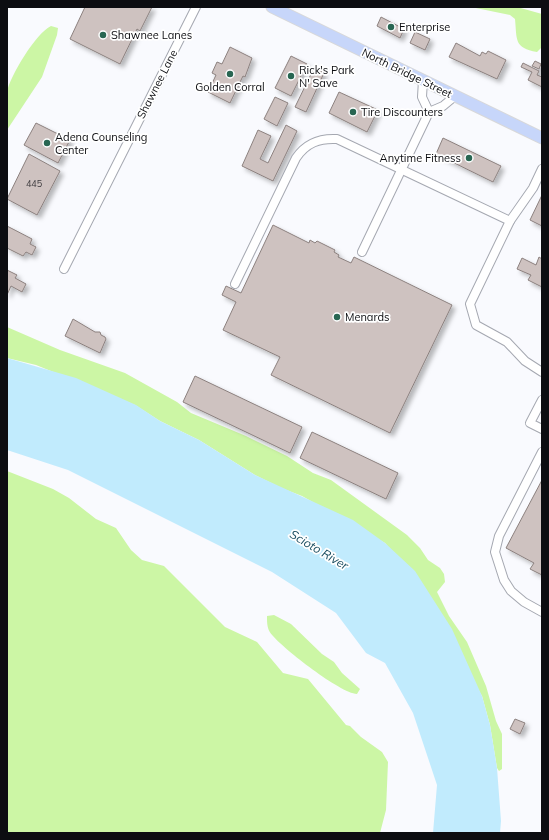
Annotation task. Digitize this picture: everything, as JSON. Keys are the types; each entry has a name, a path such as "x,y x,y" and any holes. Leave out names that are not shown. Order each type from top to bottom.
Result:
{"main road":[{"name":"North Bridge Street","path":"272,7 542,138"}],"street":[{"name":"Shawnee Lane","path":"64,269 196,7"},
{"path":"423,80 422,97 429,112"},
{"path":"362,252 429,112 443,106 455,96"},
{"path":"235,284 296,158 308,145 327,138 337,139 510,221"},
{"path":"542,169 533,188 510,221 470,304 476,325 507,342 525,362 542,372"},
{"path":"542,400 530,423 542,429"},
{"path":"542,452 499,536 494,552 504,580 511,591 524,602 542,612"}],"green space":[{"path":"471,7 517,7 542,14 542,47 537,52 524,48 520,45 517,38 515,19 510,15"},
{"path":"51,26 58,28 57,35 42,77 7,130 6,101 9,85 18,66 31,46 45,30"},
{"path":"7,327 60,350 125,373 177,402 191,413 246,436 287,456 313,473 331,480 407,535 420,548 428,560 440,568 444,574 445,582 437,592 449,616 467,642 486,686 496,721 502,734 502,769 499,771 497,768 490,725 482,696 397,557 385,543 302,496 281,488 255,475 199,440 160,421 135,405 36,365 7,358"},
{"path":"7,471 53,489 69,498 96,519 116,528 131,550 142,560 164,566 225,627 257,642 283,673 308,679 346,725 350,726 361,737 382,752 388,762 386,810 380,833 7,833"},
{"path":"274,615 291,624 322,654 334,662 342,673 360,689 357,694 349,692 326,679 279,642 271,634 267,622 267,616"}],"water":[{"name":"Scioto River","path":"7,358 76,378 136,405 160,421 199,440 255,475 353,520 385,543 415,571 452,629 482,696 490,725 497,768 501,821 500,833 433,833 437,785 413,713 385,663 366,653 336,613 272,572 68,470 7,450"}],"building":[{"name":"Shawnee Lanes","path":"85,7 152,7 140,31 137,29 120,64 70,39"},
{"name":"Enterprise","path":"381,17 404,29 400,38 377,26"},
{"path":"415,32 430,39 425,50 410,43"},
{"path":"456,43 480,56 482,52 486,54 488,51 506,60 497,79 449,57"},
{"name":"Golden Corral","path":"230,47 252,58 245,77 243,76 230,103 208,92 216,75 212,73 217,62 222,64"},
{"name":"Rick's Park N' Save","path":"291,56 307,64 291,96 275,88"},
{"path":"535,61 541,64 539,69 532,66"},
{"path":"523,63 539,71 537,75 542,77 542,87 528,80 532,72 521,67"},
{"path":"314,68 324,73 306,112 295,107"},
{"name":"Tire Discounters","path":"339,92 378,110 367,132 329,113"},
{"path":"275,97 288,103 277,126 264,119"},
{"name":"Adena Counseling Center","path":"36,123 70,140 58,163 24,145"},
{"path":"286,125 297,131 273,181 242,166 258,130 271,136 260,159 268,163"},
{"path":"443,138 501,166 493,182 436,154"},
{"path":"29,154 60,171 37,215 7,199"},
{"path":"542,195 542,226 530,220"},
{"name":"Menards","path":"273,225 309,243 310,240 315,243 317,241 335,250 334,252 339,255 338,257 351,263 354,257 452,305 390,433 271,375 280,357 223,330 236,302 222,295 226,286 241,293"},
{"path":"7,226 32,239 30,244 36,247 32,255 26,252 23,256 7,248"},
{"path":"539,257 542,259 542,287 528,280 531,275 517,269 522,258 536,265"},
{"path":"7,270 17,275 15,278 26,284 22,292 11,286 7,295"},
{"path":"73,319 95,332 100,332 101,335 105,337 106,339 100,353 65,336"},
{"path":"195,376 302,427 290,453 183,402"},
{"path":"312,432 398,473 386,499 300,458"},
{"path":"542,480 542,575 530,569 534,563 506,548"},
{"path":"515,719 525,723 520,734 510,729"}],"place":[{"name":"Enterprise","path":"391,27"},
{"name":"Shawnee Lanes","path":"103,35"},
{"name":"Golden Corral","path":"230,74"},
{"name":"Rick's Park N' Save","path":"291,76"},
{"name":"Tire Discounters","path":"353,112"},
{"name":"Adena Counseling Center","path":"47,143"},
{"name":"Anytime Fitness","path":"469,158"},
{"name":"Menards","path":"337,317"}]}
